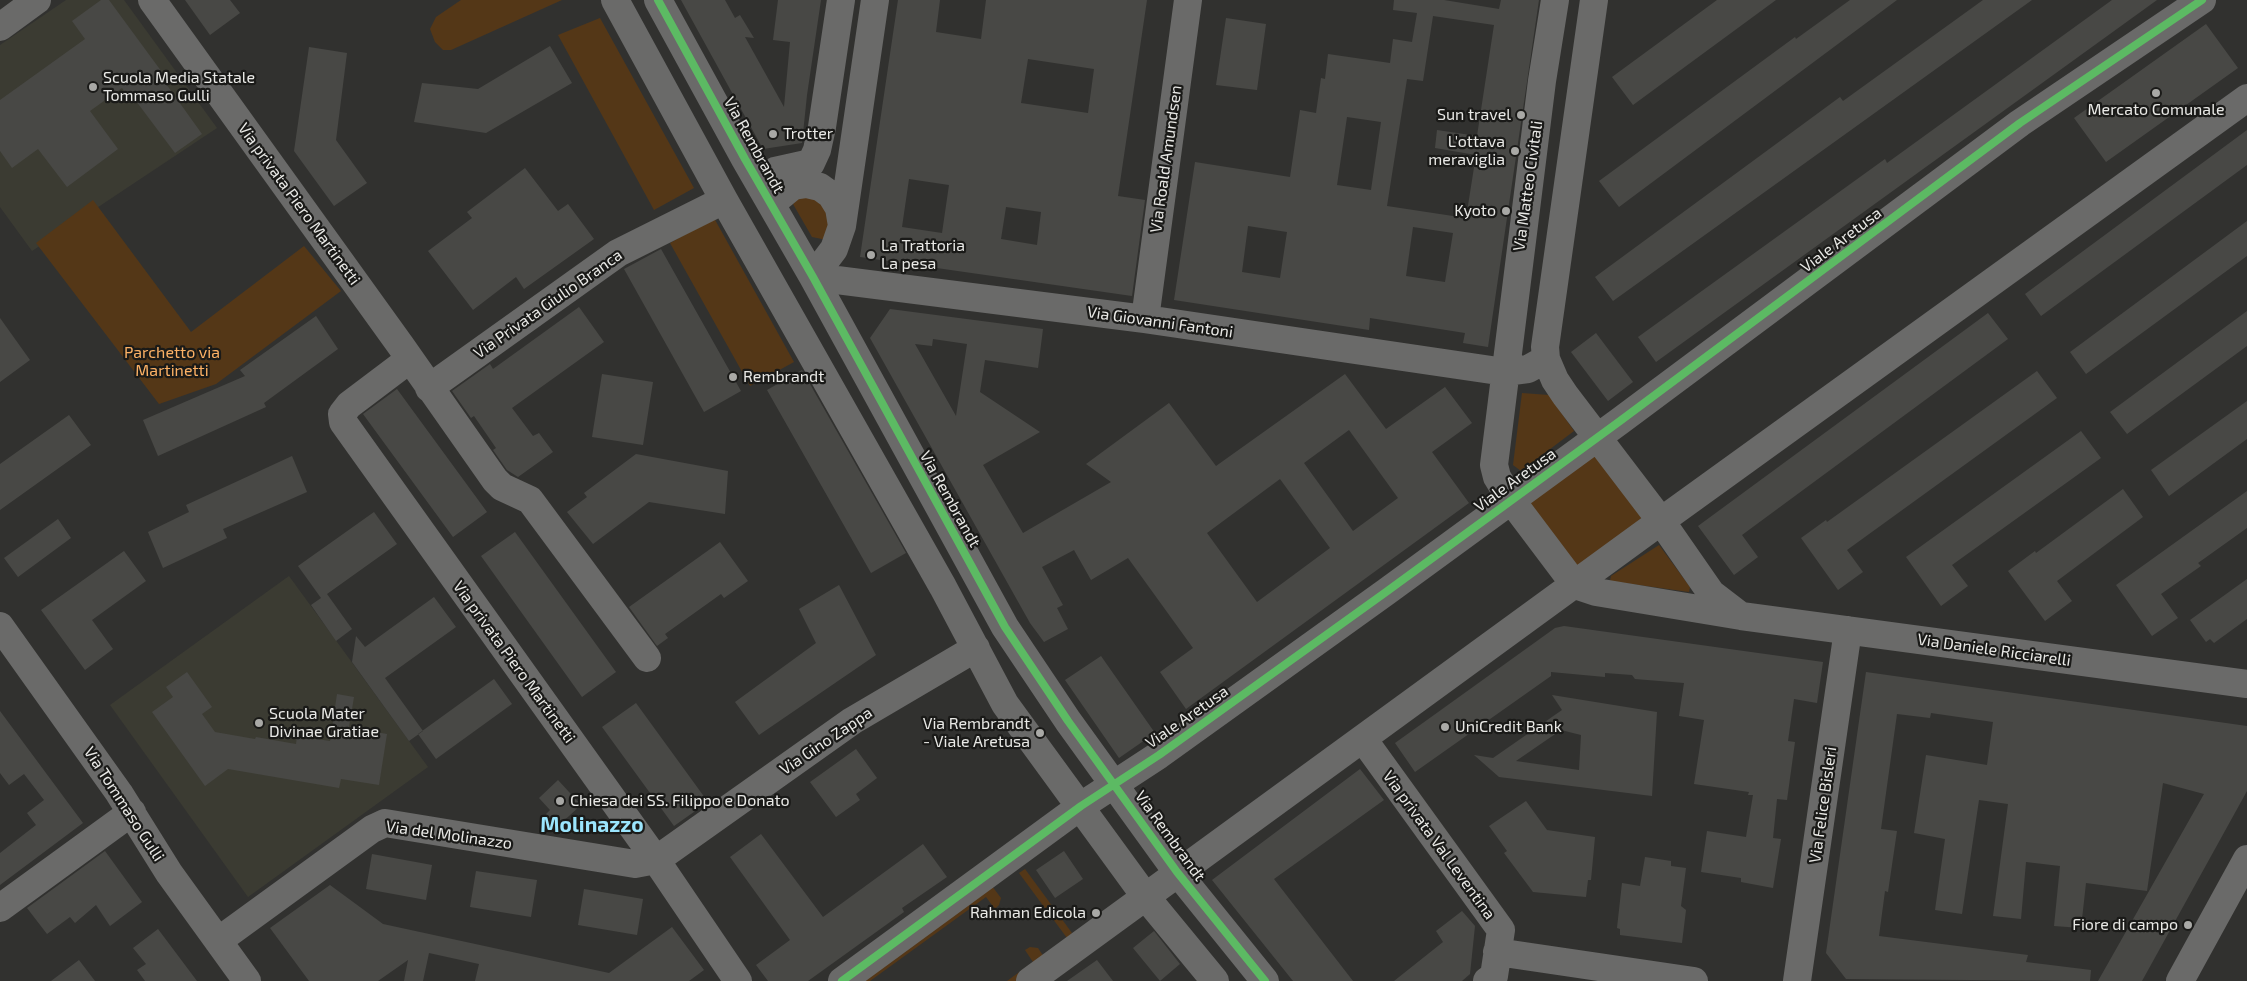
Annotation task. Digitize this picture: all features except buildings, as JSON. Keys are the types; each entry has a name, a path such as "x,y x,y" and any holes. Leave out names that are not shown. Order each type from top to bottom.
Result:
{"street":[{"path":"0,27 37,0"},
{"name":"Via privata Piero Martinetti","path":"152,0 495,480 502,488 530,500 647,658"},
{"path":"614,0 724,200 976,648 1005,704 1145,896 1215,981"},
{"name":"Via Rembrandt","path":"658,0 1005,627 1068,721 1177,872 1264,981"},
{"path":"771,204 793,186 814,156 822,127 840,0"},
{"path":"813,277 834,249 842,226 854,160 875,0"},
{"name":"Via Roald Amundsen","path":"1144,319 1188,0"},
{"name":"Via Matteo Civitali","path":"1511,500 1497,476 1494,465 1542,81 1555,0"},
{"path":"1594,0 1546,337 1546,359 1556,380 1661,521 1711,593 1741,616"},
{"name":"Viale Aretusa","path":"842,981 1081,806 1289,662 1598,437 2020,123 2202,0"},
{"path":"1030,981 1177,872 2247,98"},
{"path":"757,179 814,156"},
{"path":"814,156 827,169 837,172 846,168 854,160"},
{"path":"793,186 807,184 820,187 831,195 839,208 842,226"},
{"name":"Via Privata Giulio Branca","path":"429,388 618,253 724,200"},
{"name":"Via Giovanni Fantoni","path":"813,277 1144,319 1505,372"},
{"name":"Via privata Piero Martinetti","path":"410,359 349,405 342,414 343,422 656,860 738,981"},
{"path":"1505,372 1528,369 1546,359"},
{"name":"Viale Aretusa","path":"1511,500 1575,585"},
{"name":"Via Daniele Ricciarelli","path":"1575,585 1596,592 1741,616 2247,684"},
{"name":"Via Tommaso Gulli","path":"0,626 132,812 169,873 246,981"},
{"name":"Via Felice Bisleri","path":"1797,981 1848,630"},
{"name":"Via Gino Zappa","path":"656,860 852,721 976,648"},
{"name":"Via privata Val Leventina","path":"1363,739 1501,930 1494,976 1487,981"},
{"path":"0,908 132,812"},
{"name":"Via del Molinazzo","path":"218,940 372,829 385,823 635,864 656,860"},
{"path":"2180,981 2247,859"},
{"path":"1498,952 1694,981"}],"shaded area":[{"name":"Scuola Media Statale Tommaso Gulli","path":"66,0 124,0 217,128 32,251 0,207 0,45"},
{"name":"Scuola Mater Divinae Gratiae","path":"289,576 428,767 248,897 110,705"}],"green space":[{"path":"461,0 562,0 451,50 443,50 435,42 430,29 436,17"},
{"path":"600,18 694,188 654,210 558,35"},
{"path":"803,194 812,195 830,213 827,240 812,237 793,204"},
{"name":"Parchetto via Martinetti","path":"93,200 191,332 304,246 341,291 216,384 159,404 36,243"},
{"path":"714,218 794,362 750,386 670,243"},
{"path":"1522,393 1549,395 1574,431 1521,471 1513,465"},
{"path":"1590,453 1602,457 1645,515 1586,569 1576,565 1531,505 1531,495"},
{"path":"1659,545 1690,587 1689,592 1610,581 1611,576"},
{"path":"1025,869 1072,933 1067,938 1019,873"},
{"path":"992,886 1001,898 999,905 995,909 986,897 870,981 860,981"},
{"path":"1030,947 1038,948 1046,960 1016,981 1007,981 1033,962 1025,950"}],"cycle path":[{"path":"658,0 1005,627 1068,721 1177,872 1265,981"},
{"path":"842,981 1081,806 1159,755 1386,592 1620,421 2020,123 2202,0"}],"place":[{"name":"Scuola Media Statale Tommaso Gulli","path":"93,87"},
{"name":"Mercato Comunale","path":"2156,93"},
{"name":"Sun travel","path":"1521,115"},
{"name":"Trotter","path":"773,134"},
{"name":"L'ottava meraviglia","path":"1515,151"},
{"name":"Kyoto","path":"1506,211"},
{"name":"La Trattoria La pesa","path":"871,255"},
{"name":"Rembrandt","path":"733,377"},
{"name":"Scuola Mater Divinae Gratiae","path":"259,723"},
{"name":"UniCredit Bank","path":"1445,727"},
{"name":"Via Rembrandt - Viale Aretusa","path":"1040,733"},
{"name":"Chiesa dei SS. Filippo e Donato","path":"560,801"},
{"name":"Rahman Edicola","path":"1096,913"},
{"name":"Fiore di campo","path":"2188,925"}],"district":[{"name":"Molinazzo","path":"592,825"}]}
